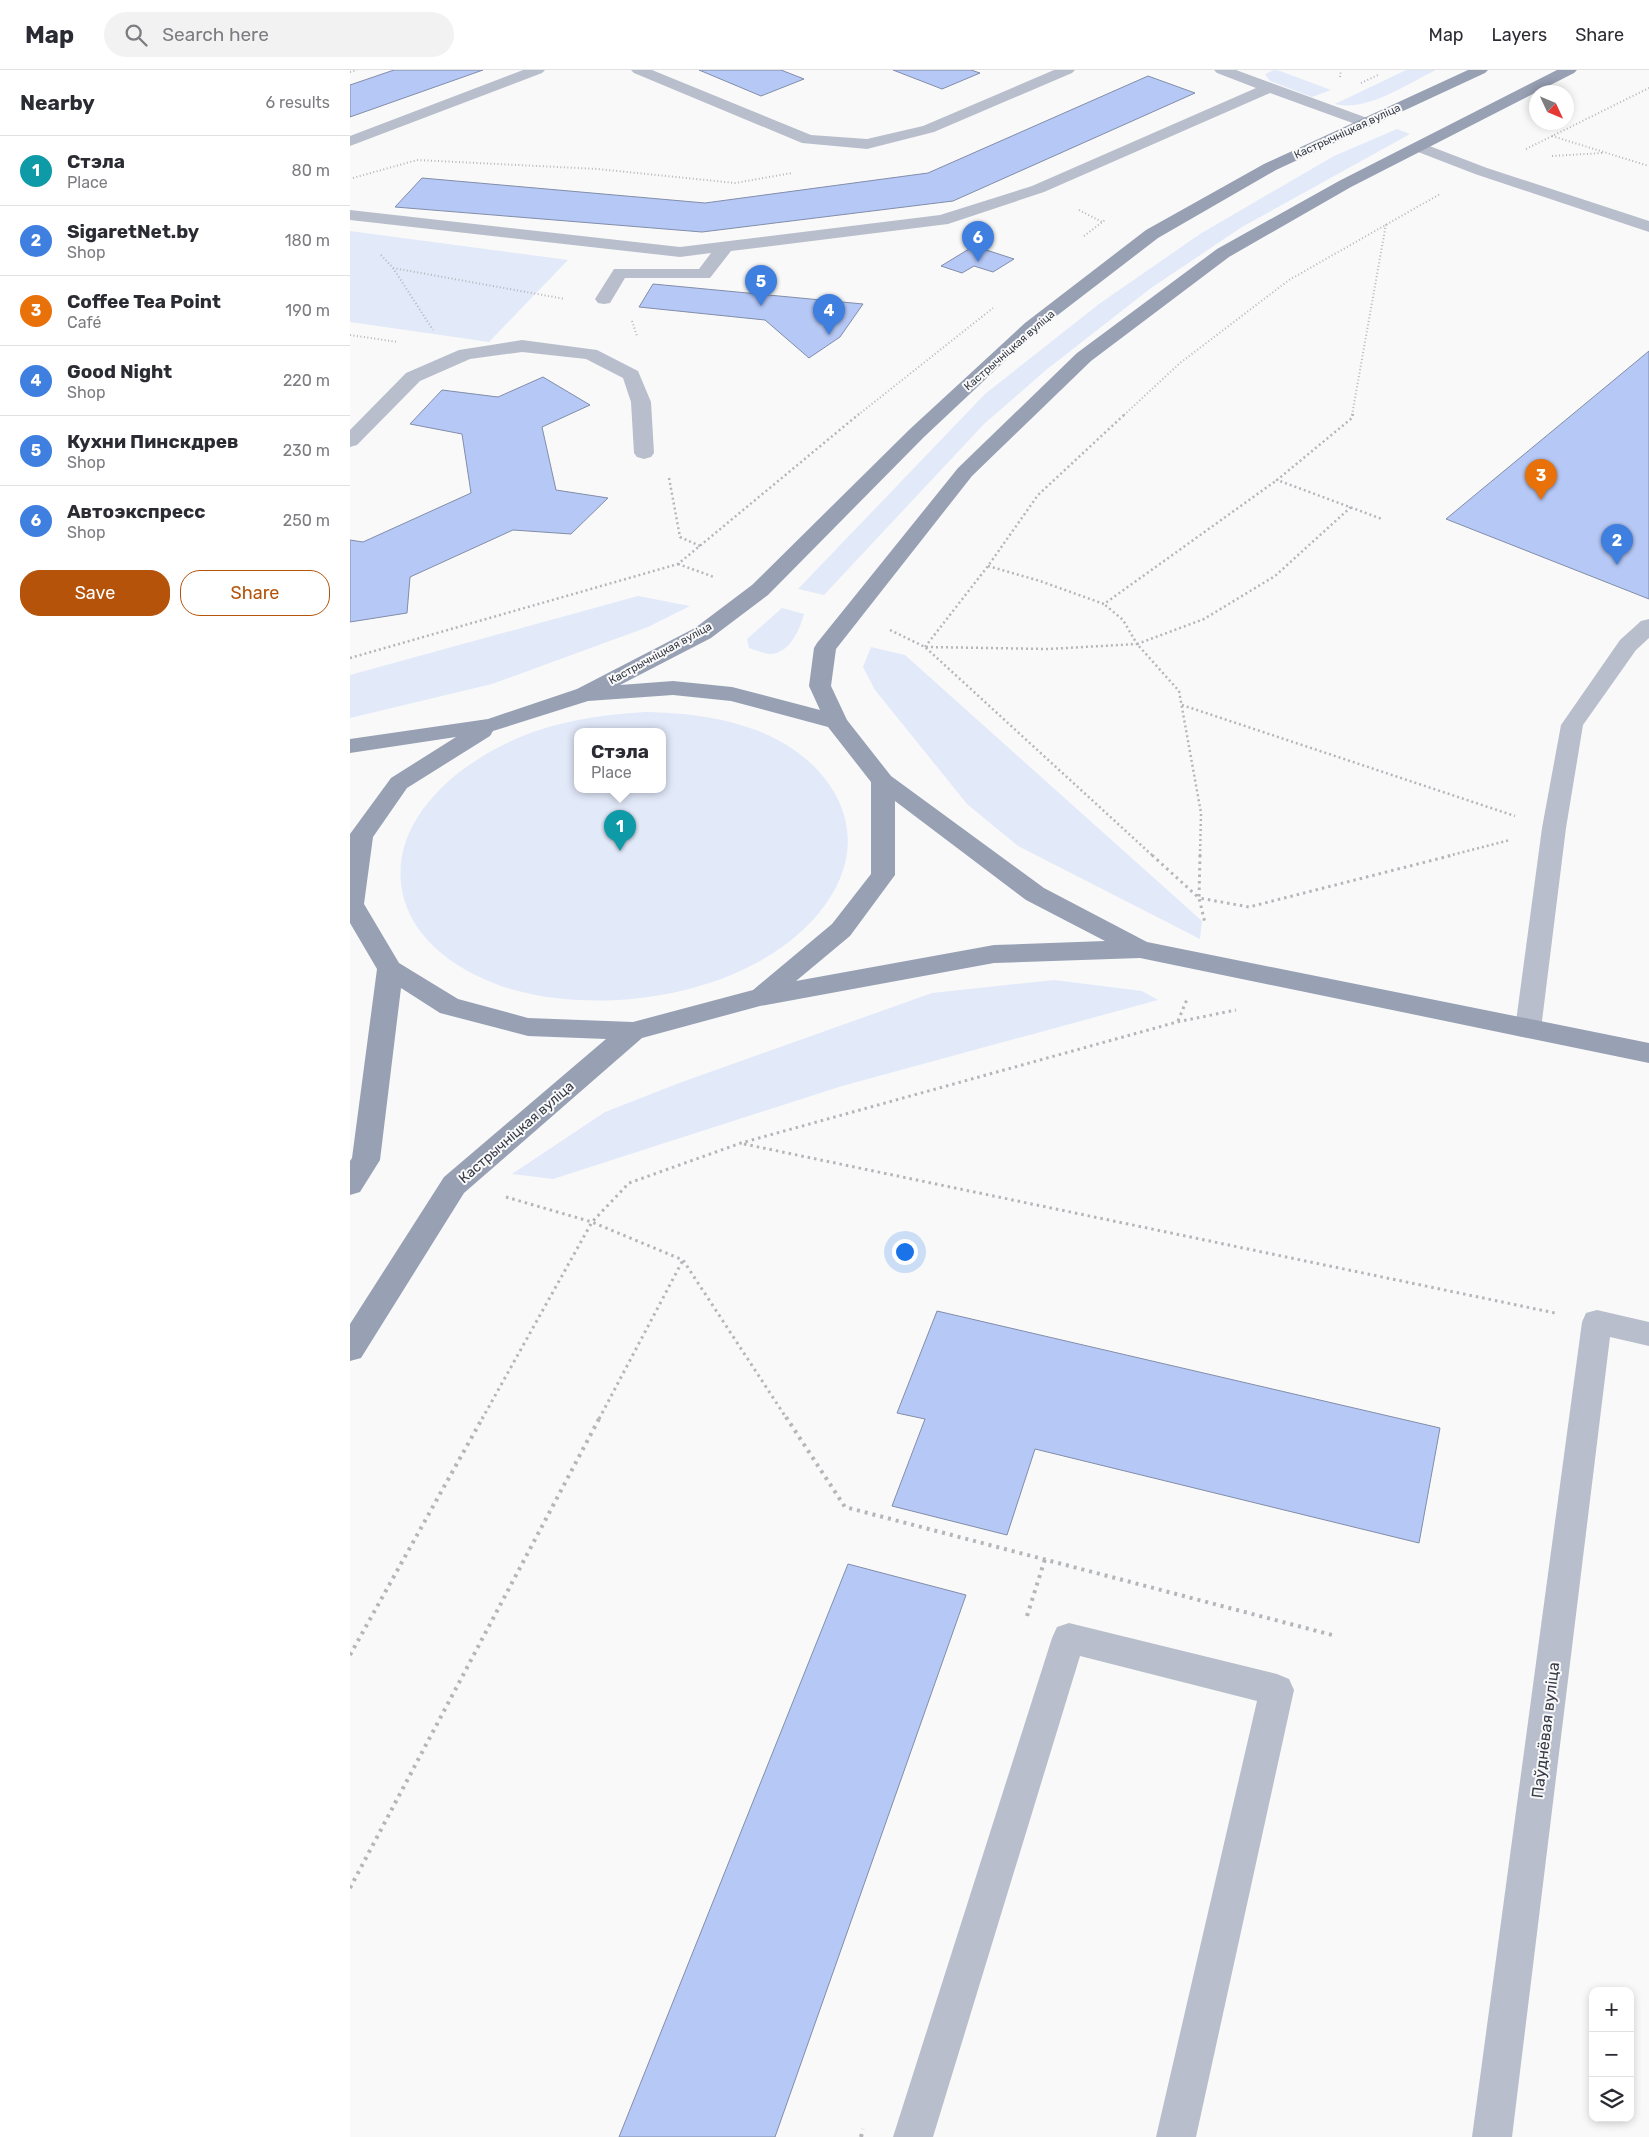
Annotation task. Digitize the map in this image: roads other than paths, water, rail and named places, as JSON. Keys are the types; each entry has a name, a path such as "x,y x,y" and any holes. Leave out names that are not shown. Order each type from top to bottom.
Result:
{"main road":[{"name":"Кастрычніцкая вуліца","path":"585,694 703,633 760,590 917,432 1032,327 1152,234 1270,167 1480,70"},
{"path":"1140,949 1035,894 883,781 836,722 820,686 825,648 965,472 1084,357 1224,253 1345,184 1568,70"},
{"path":"350,746 491,726 585,694 673,688 732,694 836,722"},
{"path":"491,726 399,784 361,836 351,902 390,969 449,1006 528,1026 633,1031 760,997 994,954 1140,949 1649,1053"},
{"path":"760,997 841,930 883,875 883,781"},
{"path":"350,1184 366,1160 390,969"},
{"name":"Кастрычніцкая вуліца","path":"350,1349 454,1185 633,1031"}],"street":[{"path":"350,140 537,70"},
{"path":"639,70 808,140 867,144 928,129 1067,70"},
{"path":"1229,71 1364,122"},
{"path":"350,215 680,252 942,220 1038,189 1270,87"},
{"path":"1419,147 1481,171 1649,227"},
{"path":"604,299 620,273 704,274 726,246"},
{"path":"350,441 413,377 466,354 522,346 590,354 632,375 641,402 644,453"},
{"path":"1528,1029 1554,828 1572,725 1628,645 1649,626"},
{"name":"Паўднёвая вуліца","path":"1492,2137 1597,1322 1649,1334"},
{"path":"913,2137 1069,1638 1277,1690 1176,2137"}],"place":[{"name":"Автоэкспресс","path":"978,262"},
{"name":"Кухни Пинскдрев","path":"761,306"},
{"name":"Good Night","path":"829,335"},
{"name":"Coffee Tea Point","path":"1541,500"},
{"name":"SigaretNet.by","path":"1617,565"},
{"name":"Стэла","path":"620,851"}]}
